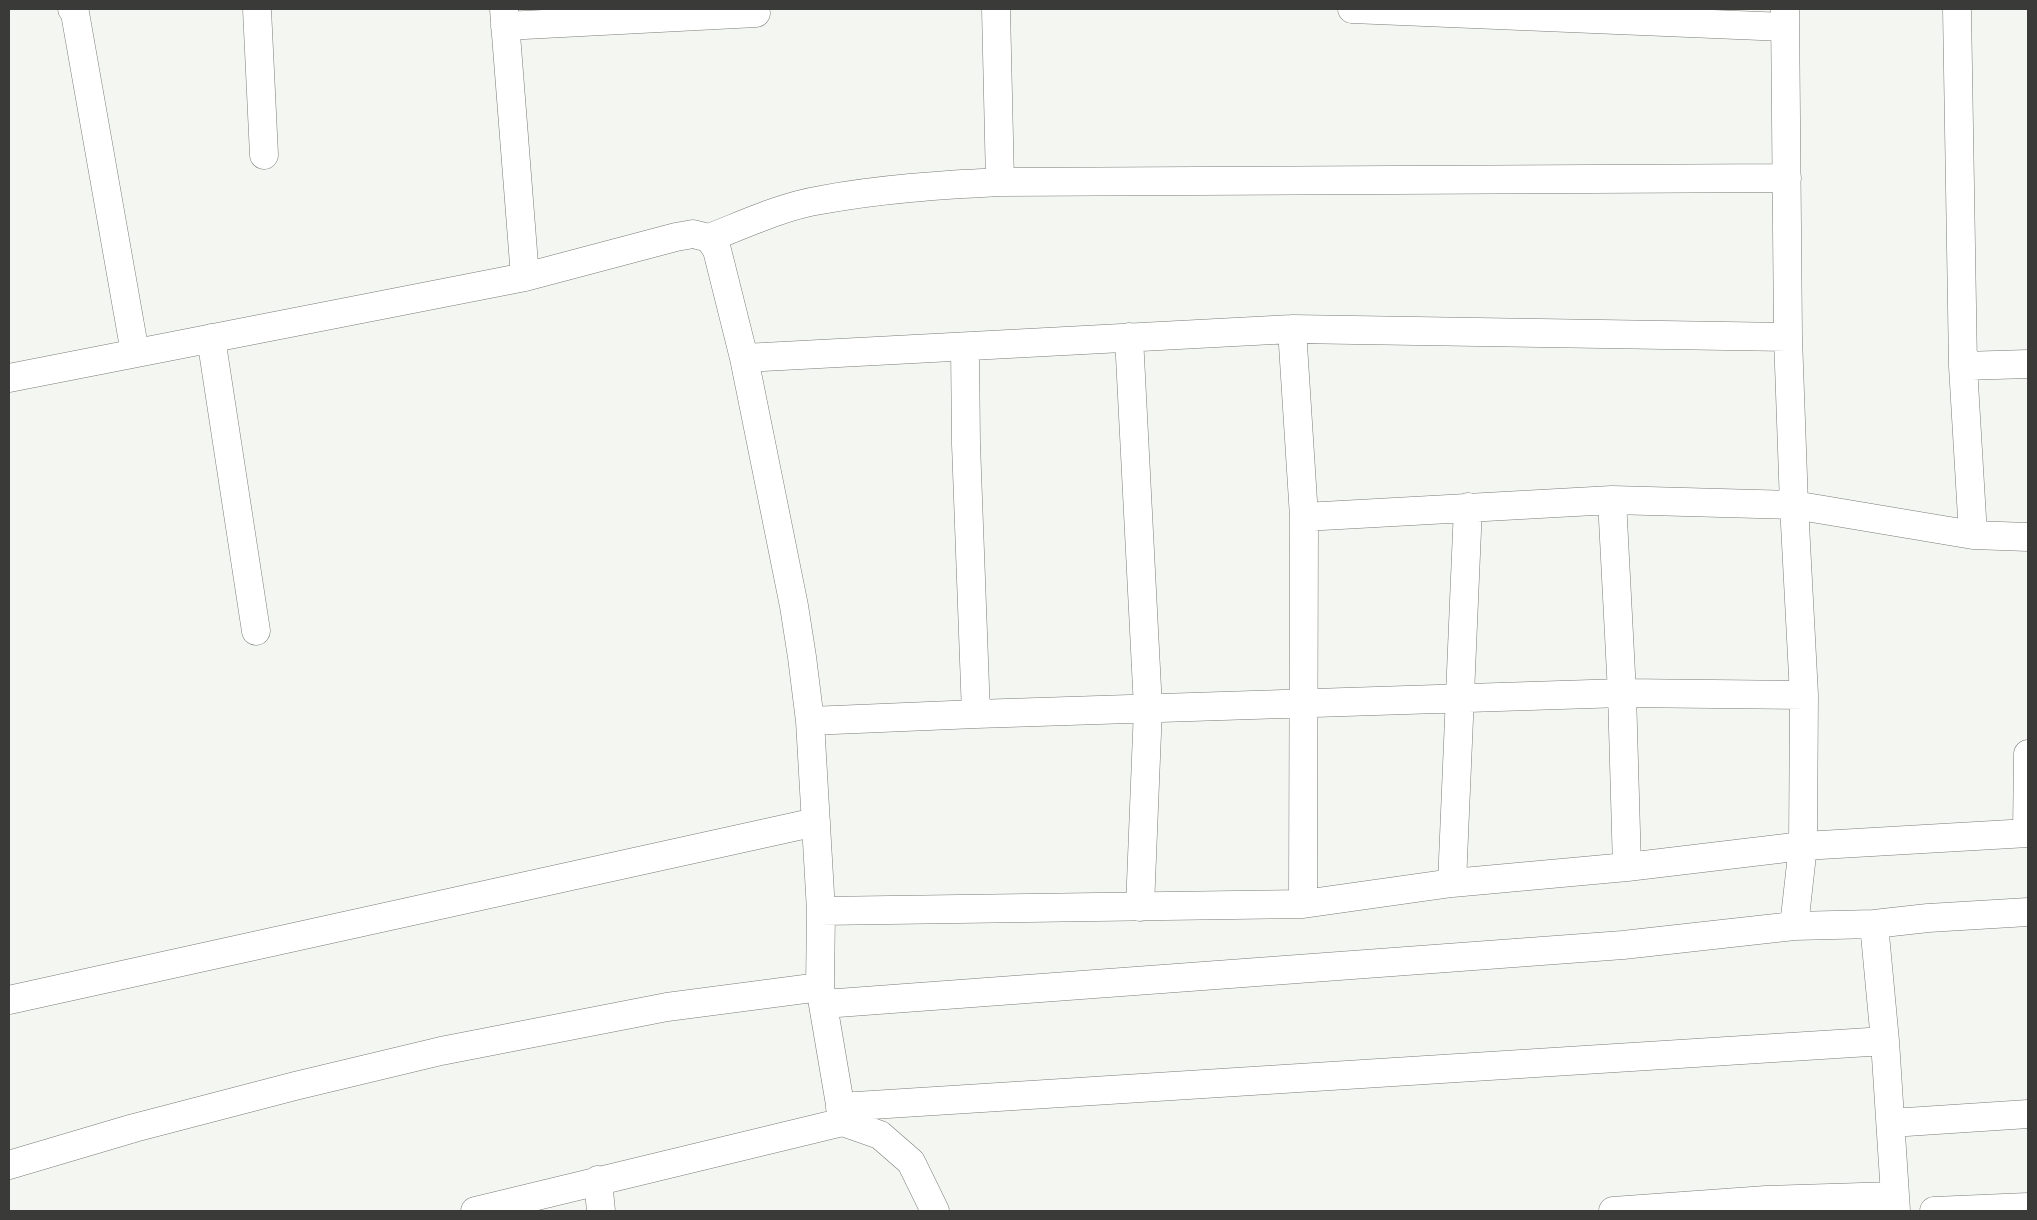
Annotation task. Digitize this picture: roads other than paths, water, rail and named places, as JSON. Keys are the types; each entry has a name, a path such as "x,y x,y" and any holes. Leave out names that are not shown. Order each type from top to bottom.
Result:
{"street":[{"path":"72,9 75,13 135,353"},
{"path":"257,9 264,155"},
{"path":"996,9 1000,182"},
{"path":"1352,9 1785,18 1788,337 1794,505 1804,695 1803,846 1794,926"},
{"path":"1957,9 1963,366 1972,535"},
{"path":"525,277 505,18 756,13"},
{"path":"9,378 525,277 676,237 693,234 709,238 770,214 820,200 926,186 1000,182 1787,178"},
{"path":"709,238 717,250 744,358 794,606 810,721 821,911 822,996 842,1115"},
{"path":"744,358 965,348 1292,329 1788,337"},
{"path":"1292,329 1304,516 1304,904"},
{"path":"1129,337 1148,708 1140,907"},
{"path":"211,338 256,632"},
{"path":"965,348 966,444 976,714"},
{"path":"1963,366 2028,364"},
{"path":"1304,516 1612,500 1794,505 1972,535 2028,537"},
{"path":"1612,500 1622,693 1627,867"},
{"path":"1452,883 1468,507"},
{"path":"810,721 1622,693 1804,695"},
{"path":"821,911 1304,904 1452,883 1627,867 1803,846 2028,833 2028,754"},
{"path":"9,1000 816,822"},
{"path":"9,1165 134,1128 441,1051 667,1007 1623,945 1794,926 1874,924 1928,918 2028,912"},
{"path":"1612,1211 1767,1205 1895,1204 1885,1041 1874,924"},
{"path":"475,1211 842,1115 1885,1041"},
{"path":"1891,1123 2028,1114"},
{"path":"842,1115 880,1135 911,1162 935,1211"},
{"path":"598,1180 602,1211"},
{"path":"1934,1211 2028,1207"}]}
